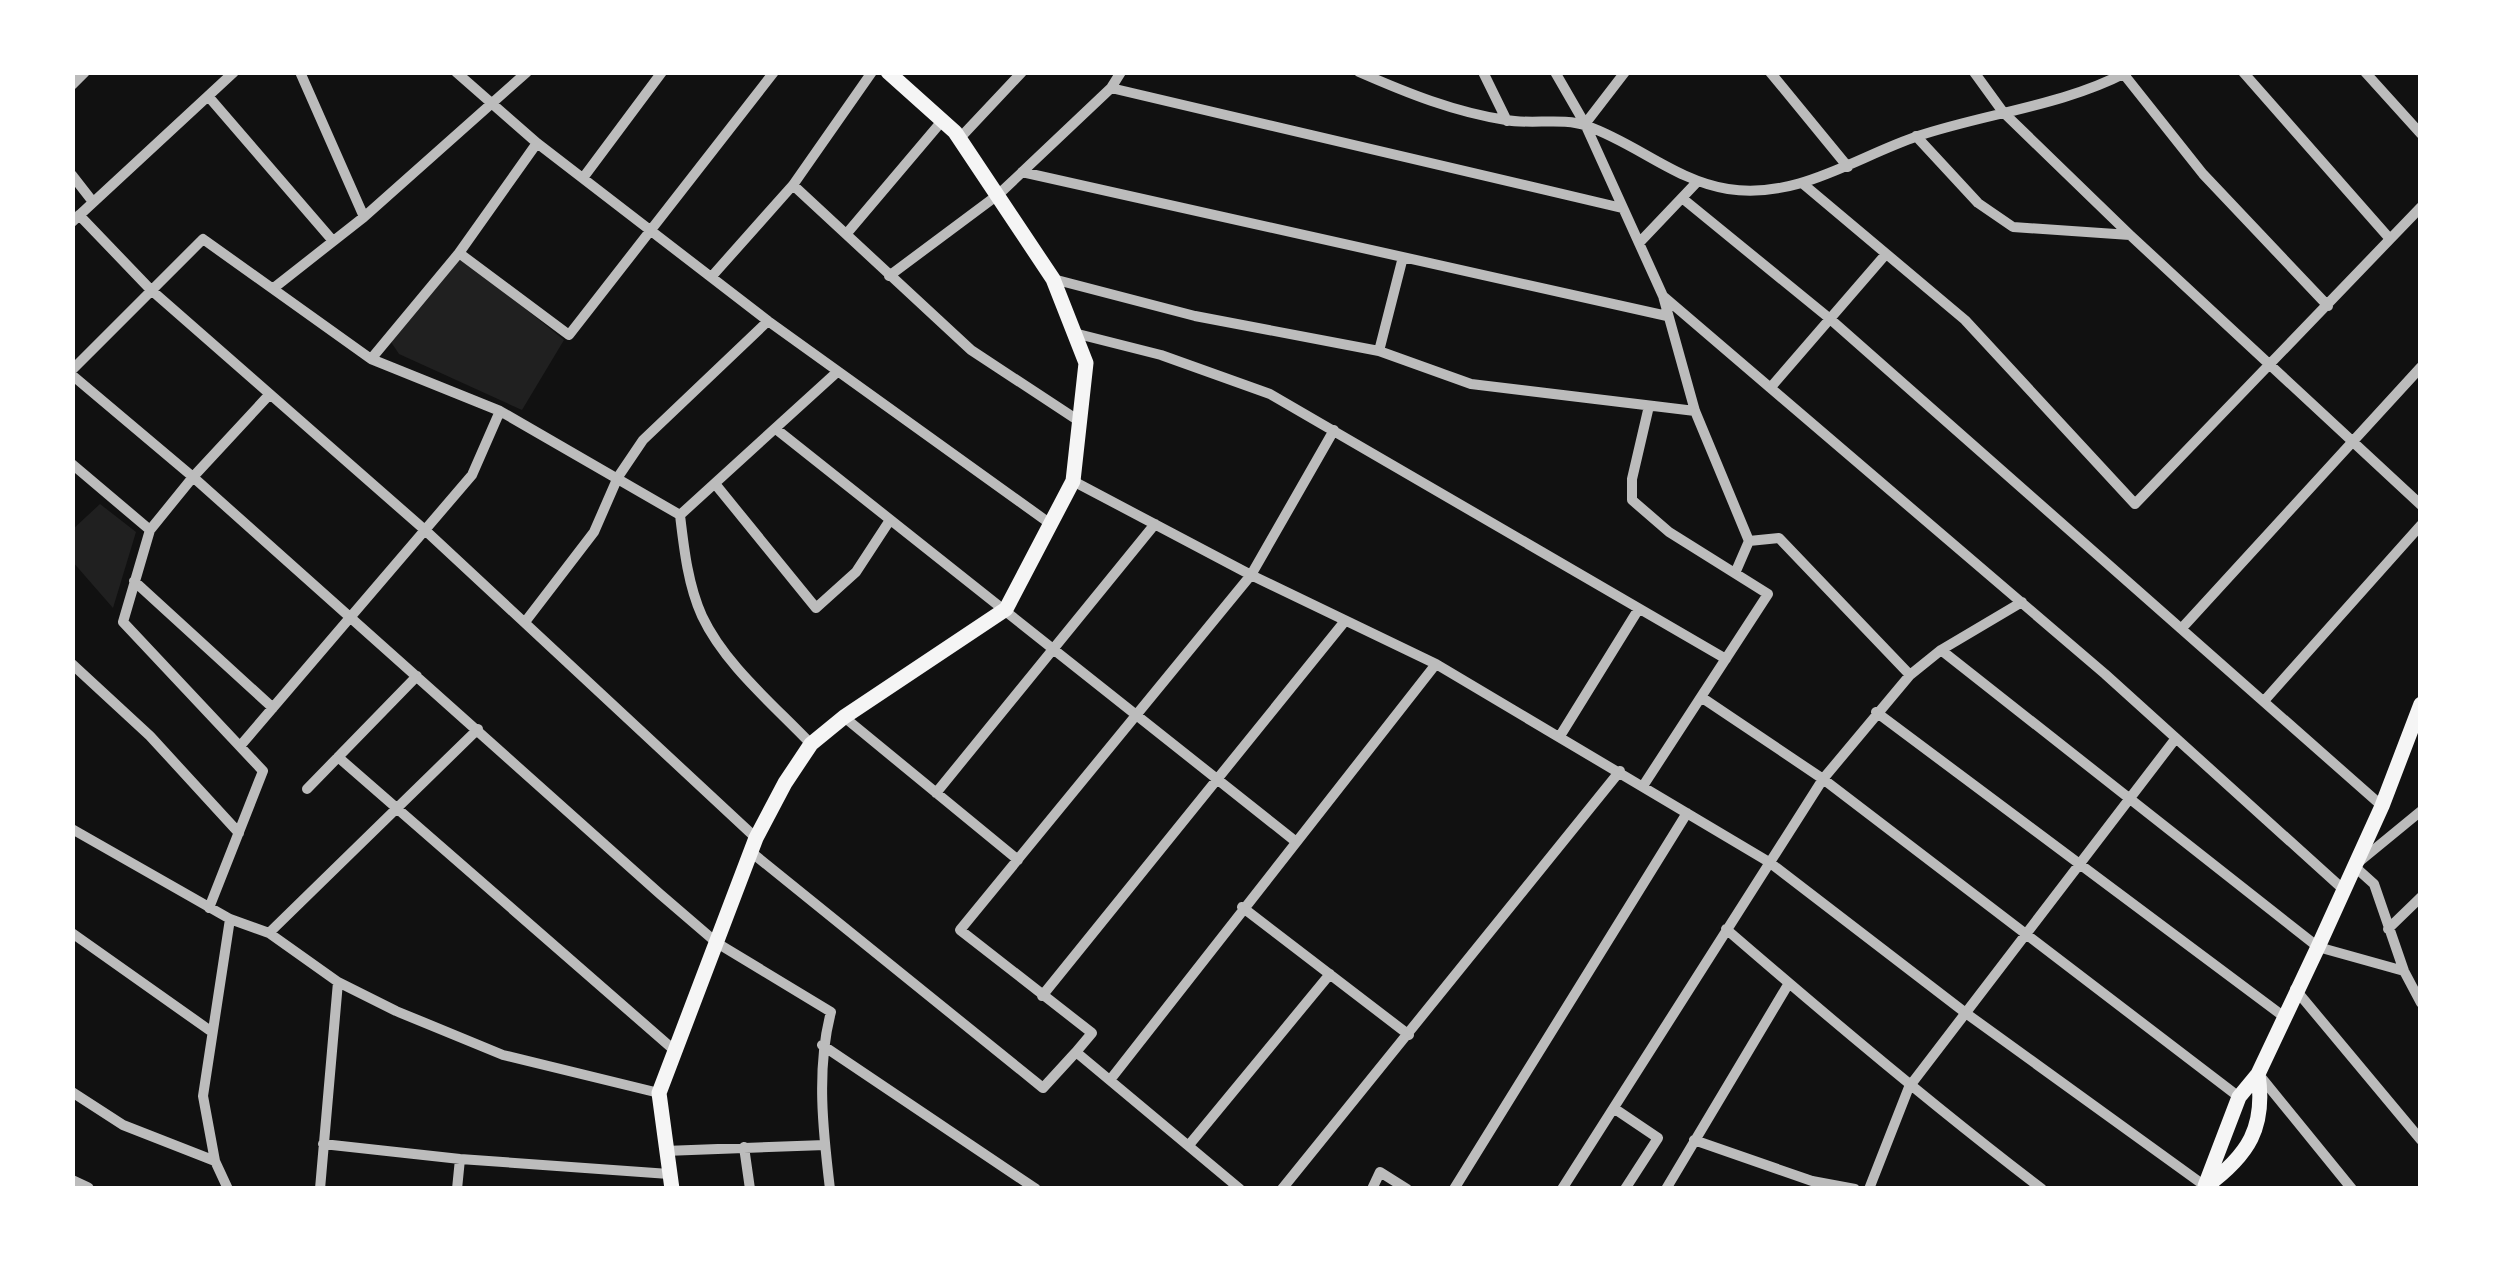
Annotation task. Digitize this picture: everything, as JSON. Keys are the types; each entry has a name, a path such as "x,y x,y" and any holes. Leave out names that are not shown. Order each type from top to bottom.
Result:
{"main road":[{"path":"671,1182 659,1093 754,845 784,783 811,744 844,717 1006,609 1073,481 1086,363 1053,279 960,138 888,72"},
{"path":"2204,1187 2239,1096 2258,1074 2382,806 2421,704"},
{"path":"2204,1187 2244,1150 2263,1109 2258,1074"}],"street":[{"path":"234,72 76,218 525,622 754,845 1043,1088 1092,1034 960,930 1251,575 1334,430"},
{"path":"300,72 364,217"},
{"path":"456,72 537,143 836,373 1052,525"},
{"path":"275,287 364,217 527,72"},
{"path":"583,178 662,72"},
{"path":"459,253 569,335 774,72"},
{"path":"713,275 793,185 872,72"},
{"path":"960,138 1022,72"},
{"path":"889,276 999,194 1111,88 1120,72"},
{"path":"1359,72 1422,99 1507,121 1585,124 1697,182 1730,190 1767,191 1848,167 1916,136 2066,97 2124,73 2203,174 2328,305"},
{"path":"1483,72 1507,121"},
{"path":"1556,72 1585,124 1663,296 1695,411 1749,542 1736,571"},
{"path":"1585,124 1624,72"},
{"path":"1770,72 1848,167"},
{"path":"1974,72 2003,112 2421,505"},
{"path":"2243,72 2390,238"},
{"path":"2373,75 2421,134"},
{"path":"1111,88 1622,208"},
{"path":"208,96 333,241"},
{"path":"848,232 942,121"},
{"path":"1916,136 1978,203 2013,227 2130,235"},
{"path":"371,359 459,253 537,143"},
{"path":"1022,172 1667,316"},
{"path":"72,175 92,202"},
{"path":"1639,243 1697,182"},
{"path":"1802,183 1965,320 2135,504 2421,207"},
{"path":"793,185 970,350 1079,421"},
{"path":"1682,197 1829,318 2382,806"},
{"path":"680,515 500,411 371,359 203,238 72,373 718,943 831,1012 822,1045 830,1189"},
{"path":"1771,387 1886,254"},
{"path":"1379,351 1403,257"},
{"path":"1053,279 1195,316 1379,351 1471,384 1695,411"},
{"path":"1663,296 2022,602 2344,890"},
{"path":"525,622 594,532 618,477 643,440 768,321"},
{"path":"1074,333 1161,355 1270,394 1726,659"},
{"path":"2182,628 2421,367"},
{"path":"680,515 836,373"},
{"path":"209,908 263,770 123,622 150,530 269,395"},
{"path":"1643,786 1768,594 1669,532 1632,500 1632,479 1649,406"},
{"path":"242,745 472,475 500,411"},
{"path":"776,429 1295,841"},
{"path":"72,464 150,530"},
{"path":"1073,481 1251,575 1436,664 1769,862 2204,1187"},
{"path":"716,485 816,608 856,572 890,520"},
{"path":"680,515 686,562 703,617 739,668 811,744"},
{"path":"936,794 1155,524"},
{"path":"2264,701 2421,525"},
{"path":"1749,542 1779,538 1910,675"},
{"path":"134,581 273,708"},
{"path":"1562,1189 1823,779 1910,675 1941,650 2022,602"},
{"path":"1560,736 1638,610"},
{"path":"1042,996 1345,620"},
{"path":"1941,650 2318,946 2404,971"},
{"path":"72,664 150,736 239,833"},
{"path":"1110,1079 1436,664"},
{"path":"307,789 417,676"},
{"path":"1701,697 1823,779 2239,1096"},
{"path":"1876,712 2283,1016"},
{"path":"844,717 1018,860"},
{"path":"269,934 478,729"},
{"path":"1869,1189 1909,1087 2176,738"},
{"path":"338,757 674,1050"},
{"path":"1282,1189 1619,771"},
{"path":"2420,1001 2404,971 2374,884 2354,866 2421,811"},
{"path":"1454,1189 1687,813"},
{"path":"72,829 209,908 269,934 338,982 502,1054 659,1093"},
{"path":"2388,929 2421,896"},
{"path":"1242,907 1409,1035"},
{"path":"228,1189 215,1161 203,1096 230,919"},
{"path":"1726,929 1874,1052 1909,1087 2042,1189"},
{"path":"72,933 212,1032"},
{"path":"1189,1145 1330,974"},
{"path":"320,1189 338,982"},
{"path":"1666,1189 1789,983"},
{"path":"2295,989 2421,1140"},
{"path":"822,1045 1035,1189"},
{"path":"1076,1052 1240,1189"},
{"path":"2258,1074 2347,1184 2332,1189"},
{"path":"72,1092 123,1125 215,1161"},
{"path":"1615,1109 1658,1138 1625,1189"},
{"path":"1694,1140 1811,1185 1855,1189"},
{"path":"322,1144 671,1182"},
{"path":"665,1151 824,1145"},
{"path":"744,1147 750,1189"},
{"path":"457,1189 460,1159"},
{"path":"1372,1189 1380,1172 1407,1189"},
{"path":"72,1182 87,1189"}],"shaded area":[{"path":"461,257 564,340 522,410 399,354 391,342"},
{"path":"100,504 136,532 113,608 72,561 72,530"}]}
